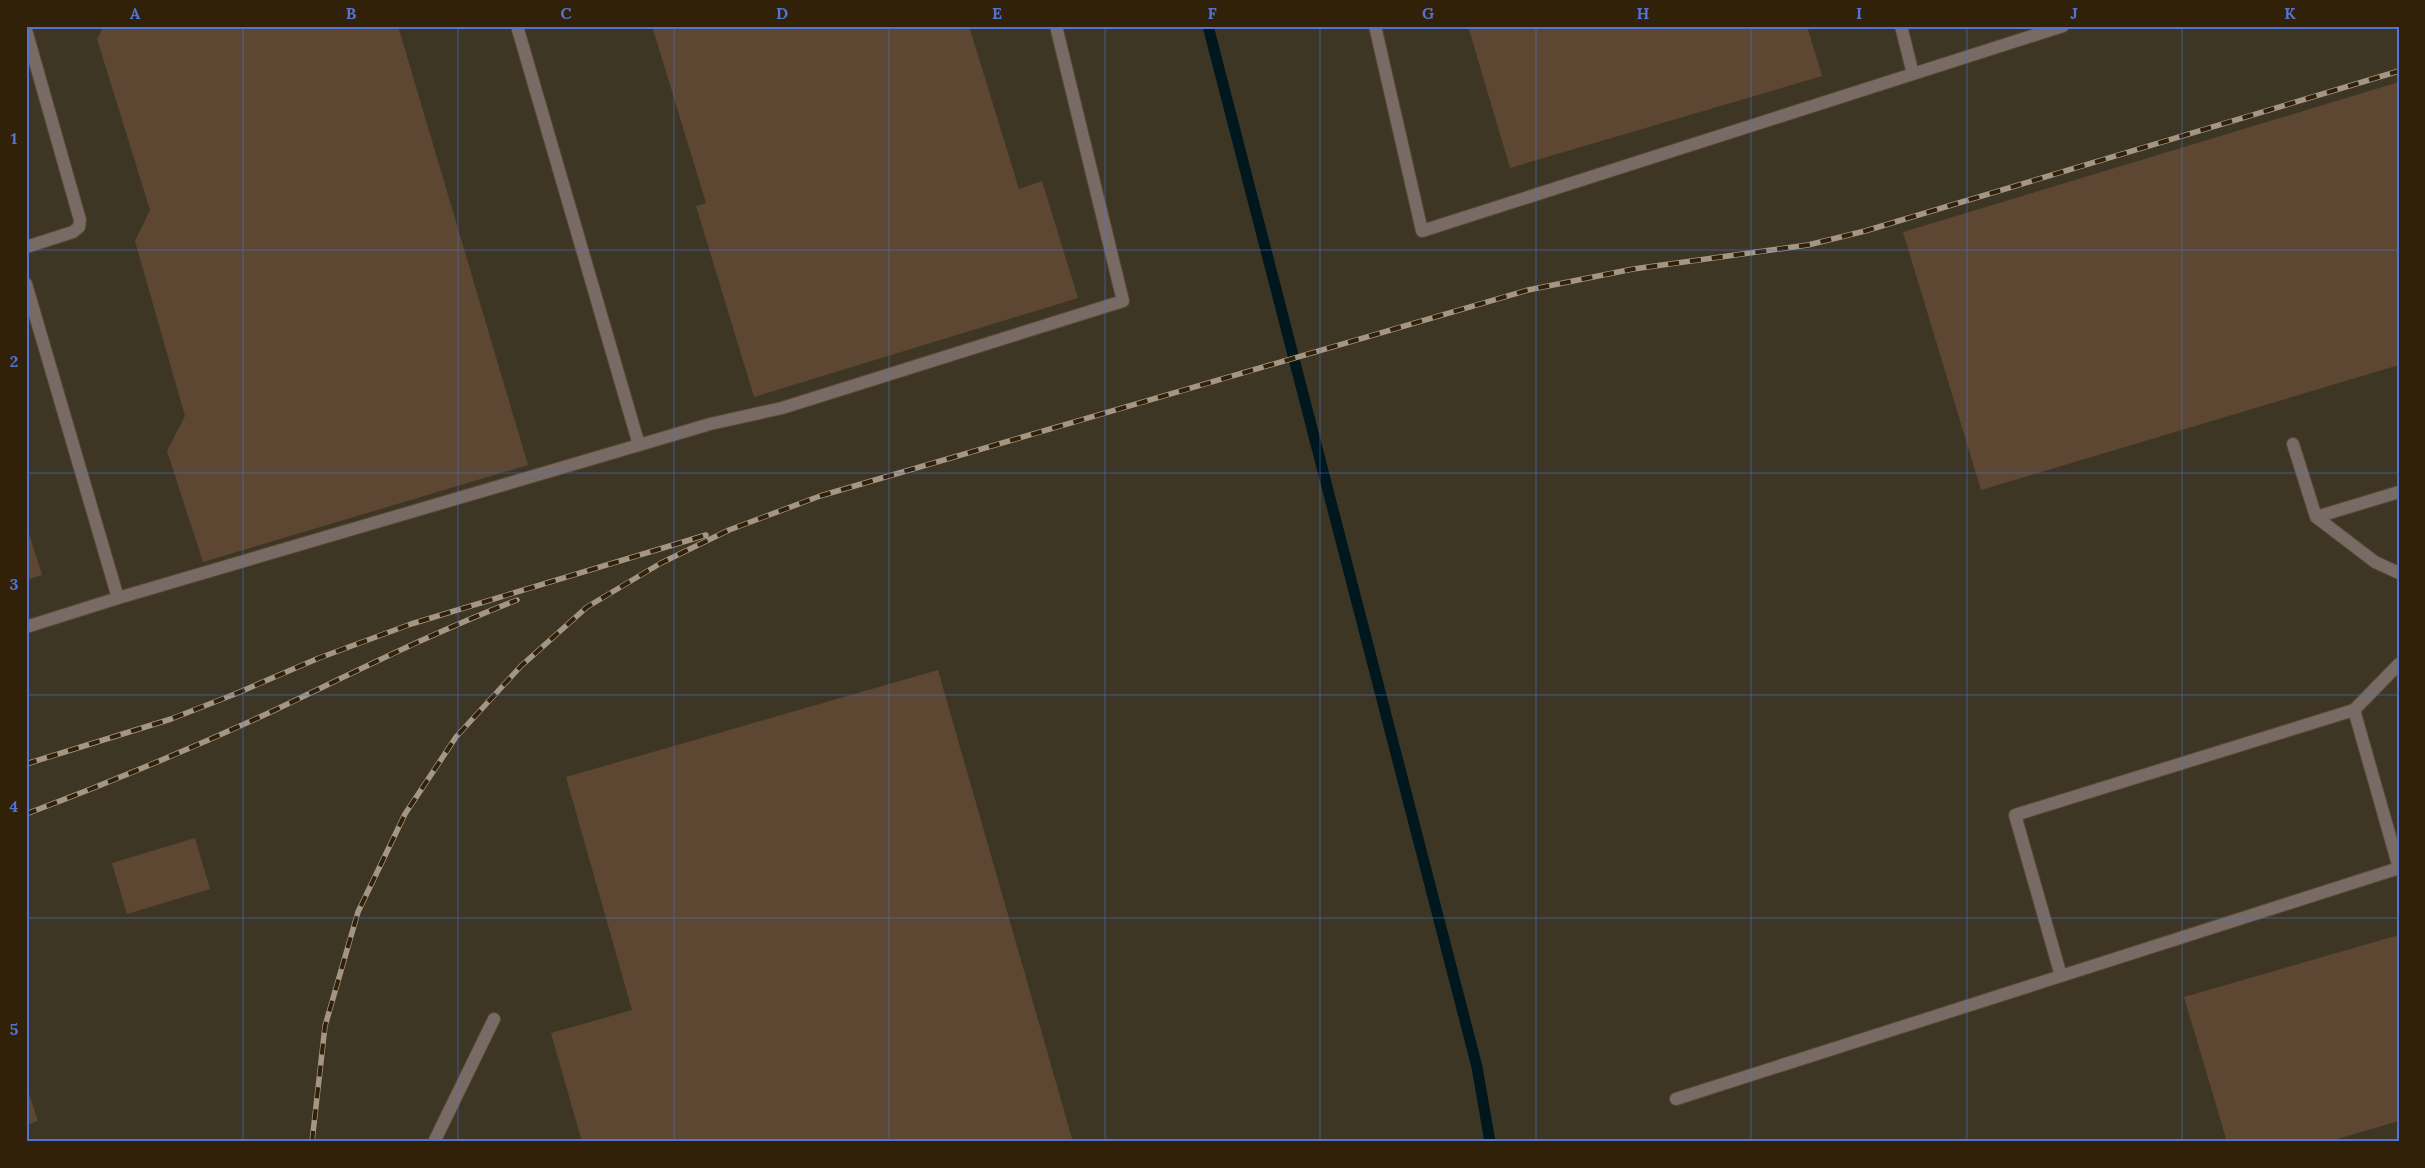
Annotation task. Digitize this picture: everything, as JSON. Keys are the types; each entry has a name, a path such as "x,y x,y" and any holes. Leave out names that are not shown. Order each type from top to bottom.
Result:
{"lane":[{"path":"517,26 639,445"},
{"path":"26,627 118,598 710,424 782,408 1123,301 1056,26"},
{"path":"1375,26 1422,231 2063,26"},
{"path":"1901,26 1913,74"},
{"path":"26,30 80,220 79,227 73,232 26,247"},
{"path":"26,284 118,598"},
{"path":"2293,444 2316,517 2375,562 2399,573"},
{"path":"2316,517 2399,492"},
{"path":"2061,976 2015,814 2354,710 2399,664"},
{"path":"1676,1099 2399,868 2354,710"},
{"path":"434,1142 494,1019"}],"shaded area":[{"path":"26,26 2399,26 2399,1142 26,1142"}],"building":[{"path":"104,26 398,26 528,465 203,562 167,451 185,416 135,241 150,210 97,39"},
{"path":"652,26 969,26 1019,189 1042,181 1078,298 754,397 696,206 706,203"},
{"path":"1468,26 1807,26 1822,76 1510,168"},
{"path":"2399,82 2399,365 1981,490 1903,232"},
{"path":"26,524 42,575 26,580"},
{"path":"938,670 1073,1142 582,1142 551,1033 632,1010 566,777"},
{"path":"195,838 210,889 127,914 112,863"},
{"path":"2399,935 2399,1121 2327,1142 2227,1142 2184,997"},
{"path":"26,1085 38,1121 26,1125"}],"waterway":[{"path":"1208,26 1477,1067 1490,1142"}],"railway":[{"path":"312,1142 325,1026 358,912 405,814 456,737 521,666 587,607 661,563 729,530 820,496 1528,290 1633,269 1808,245 1865,231 2399,71"},
{"path":"26,764 171,719 319,658 411,624 706,535"},
{"path":"26,814 213,738 425,639 517,600"}]}
